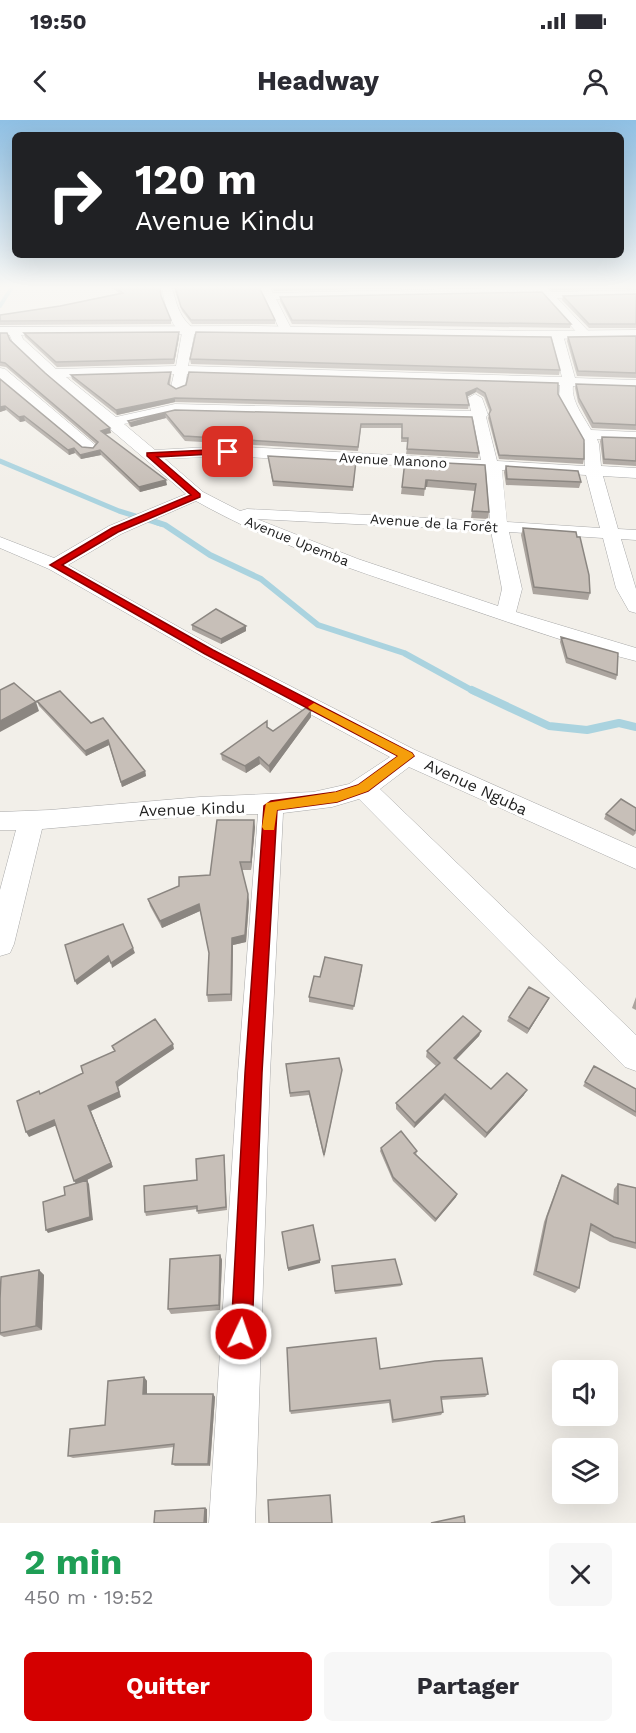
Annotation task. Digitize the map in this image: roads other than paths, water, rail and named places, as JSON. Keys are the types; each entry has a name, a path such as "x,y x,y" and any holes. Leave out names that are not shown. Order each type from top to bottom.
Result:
{"street":[{"name":"Avenue Upemba","path":"31,352 197,495 231,514 352,562 636,655"},
{"path":"175,408 184,352"},
{"path":"562,352 569,382 566,397 593,451 592,470 626,588 636,607"},
{"path":"53,373 181,370 636,384"},
{"path":"0,372 89,447"},
{"path":"469,378 481,415 489,460 495,466 499,528 512,589 506,614"},
{"path":"113,422 175,408 481,415"},
{"path":"586,434 636,436"},
{"name":"Avenue Manono","path":"150,455 228,452 636,473"},
{"path":"55,565 87,544 197,495"},
{"name":"Avenue de la Forêt","path":"231,514 342,517 636,535"},
{"name":"Avenue Nguba","path":"0,542 55,565 209,652 407,756 636,859"},
{"name":"Avenue Kindu","path":"0,821 31,821 204,806 271,806 337,797 363,788 407,756"},
{"path":"363,788 636,1056"},
{"path":"232,1523 254,1073 271,806"},
{"path":"0,944 31,821"}],"waterway":[{"path":"0,461 119,511 161,524"},
{"path":"156,522 165,525 210,555 261,579 318,625 404,653 475,692"},
{"path":"472,690 549,726 587,730 619,723 636,727"}]}
